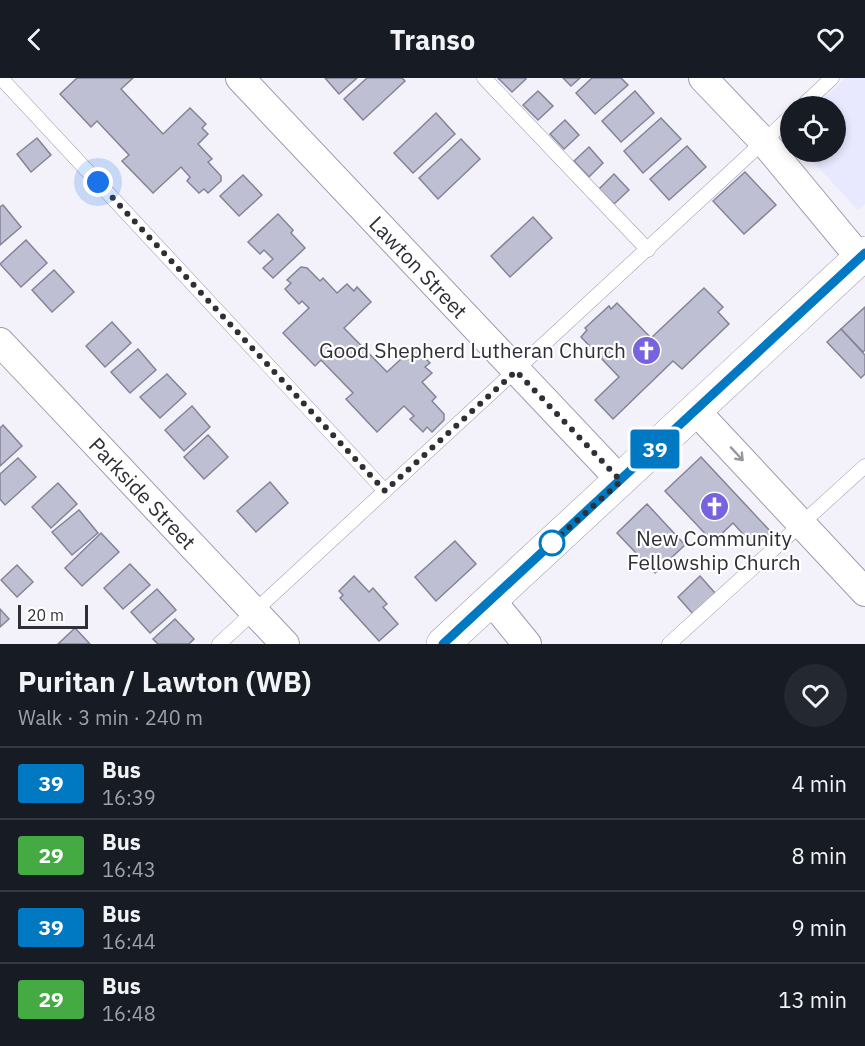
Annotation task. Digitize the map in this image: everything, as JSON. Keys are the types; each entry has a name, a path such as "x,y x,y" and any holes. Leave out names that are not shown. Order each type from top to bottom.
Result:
{"street":[{"name":"Lawton Street","path":"240,78 621,481"},
{"path":"443,644 862,256 764,142 703,78"},
{"name":"Parkside Street","path":"0,342 285,644"},
{"path":"696,411 865,592"},
{"path":"490,600 527,644"}],"lane":[{"path":"1,78 385,491"},
{"path":"484,78 648,250"},
{"path":"813,96 832,78"},
{"path":"219,644 780,127"},
{"path":"669,644 865,466"}],"shaded area":[{"path":"846,78 865,78 865,204 858,210 813,162 846,162 846,96 826,96"}],"building":[{"path":"77,78 133,78 121,89 163,134 190,108 206,124 202,128 208,134 198,144 212,159 208,162 221,176 221,181 208,193 204,189 199,193 187,181 190,177 181,167 153,193 122,161 129,155 97,121 91,127 60,94"},
{"path":"325,78 357,78 339,94"},
{"path":"367,78 402,78 405,81 363,120 344,99"},
{"path":"498,78 526,78 526,79 512,92"},
{"path":"563,78 580,78 571,86"},
{"path":"592,78 621,78 628,85 595,114 576,93"},
{"path":"538,91 553,106 538,120 523,105"},
{"path":"635,91 654,113 621,142 602,121"},
{"path":"436,113 455,134 413,173 394,153"},
{"path":"661,118 681,139 643,173 624,151"},
{"path":"565,120 579,135 564,149 550,134"},
{"path":"37,138 51,155 31,172 17,154"},
{"path":"461,139 480,159 438,199 419,178"},
{"path":"687,146 706,167 669,200 650,179"},
{"path":"589,147 603,163 589,177 574,161"},
{"path":"745,172 776,205 744,234 713,201"},
{"path":"614,174 629,190 614,204 599,189"},
{"path":"243,175 262,195 239,216 220,196"},
{"path":"3,205 21,227 0,245 0,207"},
{"path":"278,214 305,248 273,278 263,268 273,259 264,250 260,254 248,242"},
{"path":"533,217 552,238 510,277 491,256"},
{"path":"26,240 47,263 21,287 0,264"},
{"path":"301,267 307,268 320,281 323,278 337,293 347,284 354,291 357,287 371,302 344,328 387,372 414,347 430,363 425,367 432,373 422,382 436,397 432,401 444,414 444,420 432,432 427,427 423,432 410,419 414,416 404,406 377,432 346,399 353,393 321,360 315,366 283,333 309,308 302,301 299,304 285,289 291,283 287,280"},
{"path":"54,270 74,292 52,312 32,290"},
{"name":"Good Shepherd Lutheran Church","path":"704,288 723,307 718,312 729,324 682,369 673,361 613,419 595,400 619,377 581,337 587,330 585,328 609,306 611,309 617,303 651,338"},
{"path":"865,307 865,350 863,352 841,329"},
{"path":"112,322 131,343 105,367 86,346"},
{"path":"841,329 865,355 865,374 861,378 827,342"},
{"path":"138,349 156,370 130,393 111,372"},
{"path":"167,374 186,394 160,418 140,397"},
{"path":"192,406 210,427 184,451 165,430"},
{"path":"3,425 22,446 0,466 0,428"},
{"path":"208,435 228,457 204,479 184,457"},
{"name":"New Community Fellowship Church","path":"701,457 771,532 755,547 733,523 713,542 665,491"},
{"path":"18,458 36,477 5,505 0,499 0,474"},
{"path":"270,482 288,503 256,532 237,511"},
{"path":"58,483 77,504 51,528 32,507"},
{"path":"647,504 685,545 655,573 617,533"},
{"path":"79,510 98,533 72,555 52,532"},
{"path":"101,533 119,552 82,586 65,568"},
{"path":"455,541 476,564 436,601 415,577"},
{"path":"130,564 150,585 123,609 104,588"},
{"path":"17,565 33,582 17,597 1,580"},
{"path":"354,576 369,592 373,588 387,604 383,607 398,624 379,641 340,598 343,595 339,591"},
{"path":"700,576 715,593 693,614 678,597"},
{"path":"157,589 176,610 150,633 131,612"},
{"path":"0,609 9,619 0,627"},
{"path":"175,619 194,639 189,644 158,644 153,639"},
{"path":"75,628 90,644 58,644"}],"bus line":[{"name":"39","path":"443,644 865,253"}],"place":[{"name":"Good Shepherd Lutheran Church","path":"647,350"},
{"name":"New Community Fellowship Church","path":"714,507"}],"route":[{"path":"98,182 385,491 516,371 621,481 552,543"}]}
